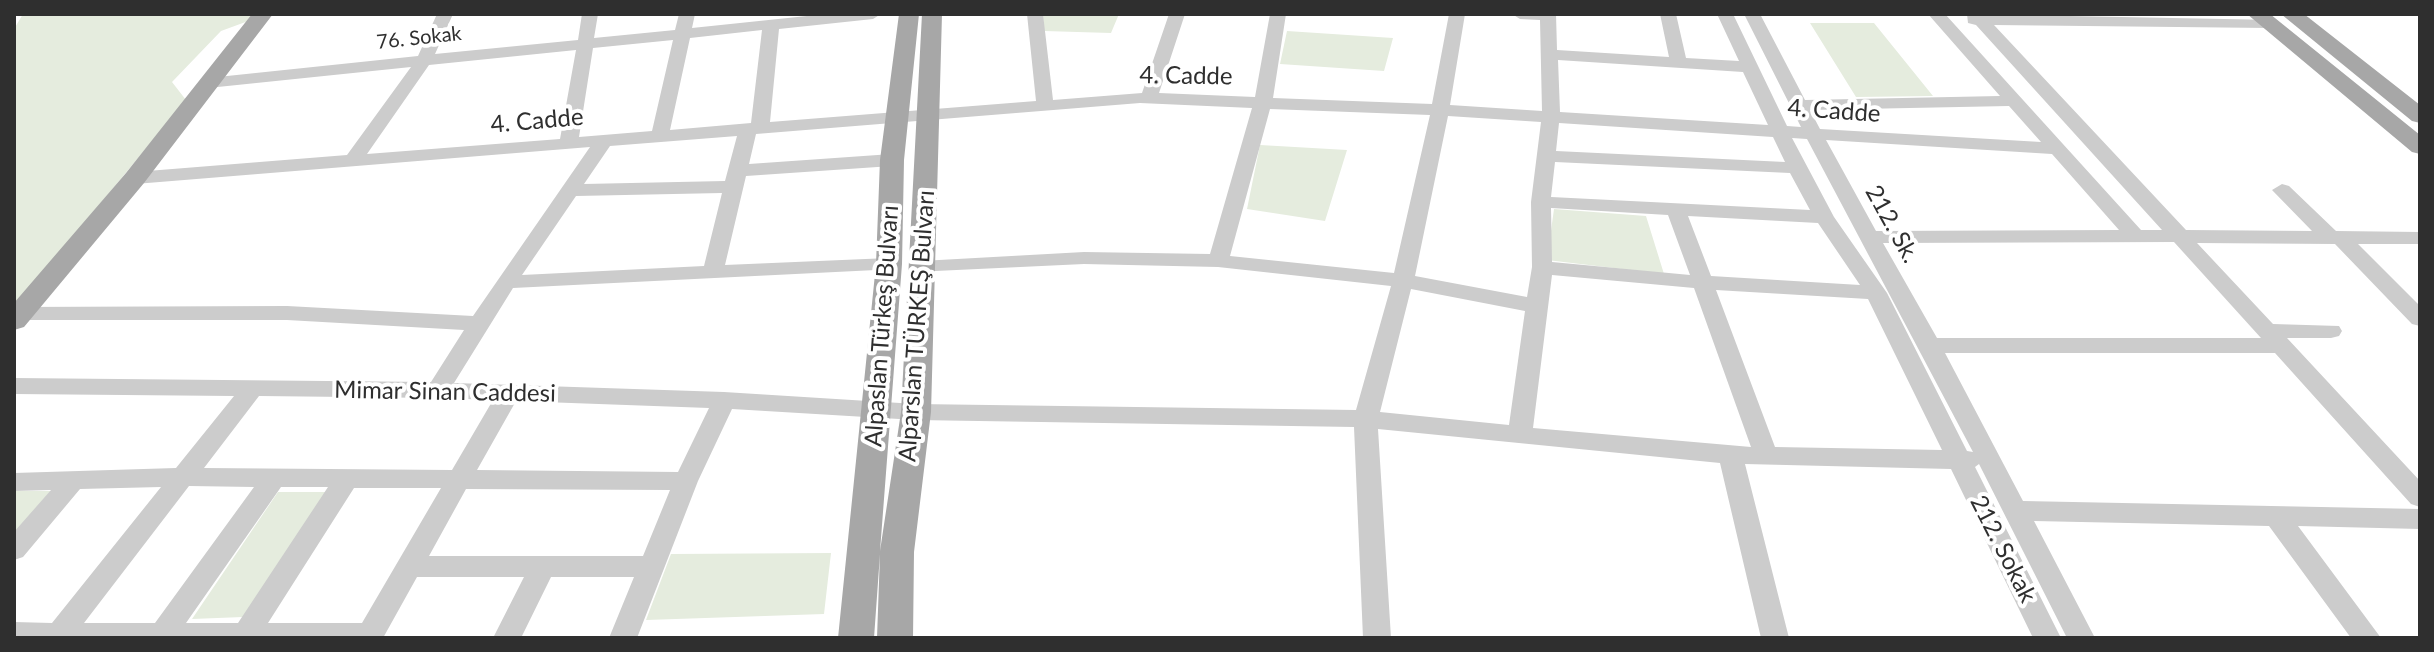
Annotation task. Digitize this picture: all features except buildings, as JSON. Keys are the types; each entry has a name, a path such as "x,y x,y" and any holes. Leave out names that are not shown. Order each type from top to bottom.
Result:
{"main road":[{"path":"17,317 135,178 263,14"},
{"name":"Alpaslan Türkeş Bulvarı","path":"856,638 889,264 892,160 913,116 909,14"},
{"name":"Alparslan TÜRKEŞ Bulvarı","path":"895,638 897,552 916,412 921,267 913,116 932,14"},
{"path":"2291,14 2420,116"},
{"path":"2263,19 2420,147"}],"street":[{"path":"351,163 425,59 445,14"},
{"path":"569,142 590,14"},
{"path":"660,135 687,14"},
{"name":"76. Sokak","path":"208,83 684,35 760,21 873,14"},
{"path":"1035,14 1045,105"},
{"path":"1149,98 1177,14"},
{"path":"1218,261 1263,102 1278,14"},
{"path":"1377,638 1366,419 1403,281 1457,14"},
{"path":"1520,14 1548,15 1551,118 1541,202 1542,267 1520,435"},
{"path":"1668,14 1678,61"},
{"name":"212. Sokak","path":"1725,14 1797,168 1824,217 1876,293 2047,638"},
{"name":"212. Sk.","path":"1752,14 1797,105 1930,345 2081,638"},
{"path":"1939,17 2263,19"},
{"path":"1939,17 2135,236"},
{"path":"1978,17 2420,497"},
{"path":"713,271 734,179 754,127 760,21"},
{"path":"1548,54 1751,67"},
{"name":"4. Cadde","path":"135,178 1149,98 1440,110 2057,149"},
{"path":"1797,105 2014,101"},
{"path":"438,390 506,282 605,139"},
{"path":"1547,156 1797,168"},
{"path":"569,190 734,179 892,160"},
{"path":"2282,190 2420,319"},
{"path":"1541,202 1824,217"},
{"path":"1676,209 1766,455"},
{"path":"1868,237 2420,238"},
{"path":"921,267 1084,258 1218,261 1403,281 1537,306"},
{"path":"506,282 889,264"},
{"path":"1542,267 1703,282 1876,293"},
{"path":"17,317 287,313 480,324"},
{"path":"1930,345 2274,338 2331,331"},
{"name":"Mimar Sinan Caddesi","path":"14,386 438,390 724,400 916,412 1366,419 1730,455 1987,460"},
{"path":"57,637 252,389"},
{"path":"14,634 57,637 246,634 369,637 509,392"},
{"path":"623,638 686,481 724,400"},
{"path":"1730,455 1775,638"},
{"path":"14,482 185,477 686,481"},
{"path":"246,634 348,477"},
{"path":"163,634 274,478"},
{"path":"14,550 74,480"},
{"path":"2014,511 2420,519"},
{"path":"2276,516 2367,638"},
{"path":"407,566 653,567"},
{"path":"507,638 542,568"}],"shaded area":[{"path":"23,14 255,14 251,20 221,31 172,82 186,100 14,308 14,29"},
{"path":"1043,14 1119,14 1111,33 1044,31"},
{"path":"1810,23 1874,23 1933,96 1856,97"},
{"path":"1287,31 1393,38 1384,71 1280,64"},
{"path":"1260,145 1347,150 1325,221 1247,209"},
{"path":"1554,209 1646,216 1664,274 1547,260"},
{"path":"14,491 51,491 14,534"},
{"path":"278,492 329,492 243,617 192,619"},
{"path":"831,553 824,614 646,620 671,554"}]}
